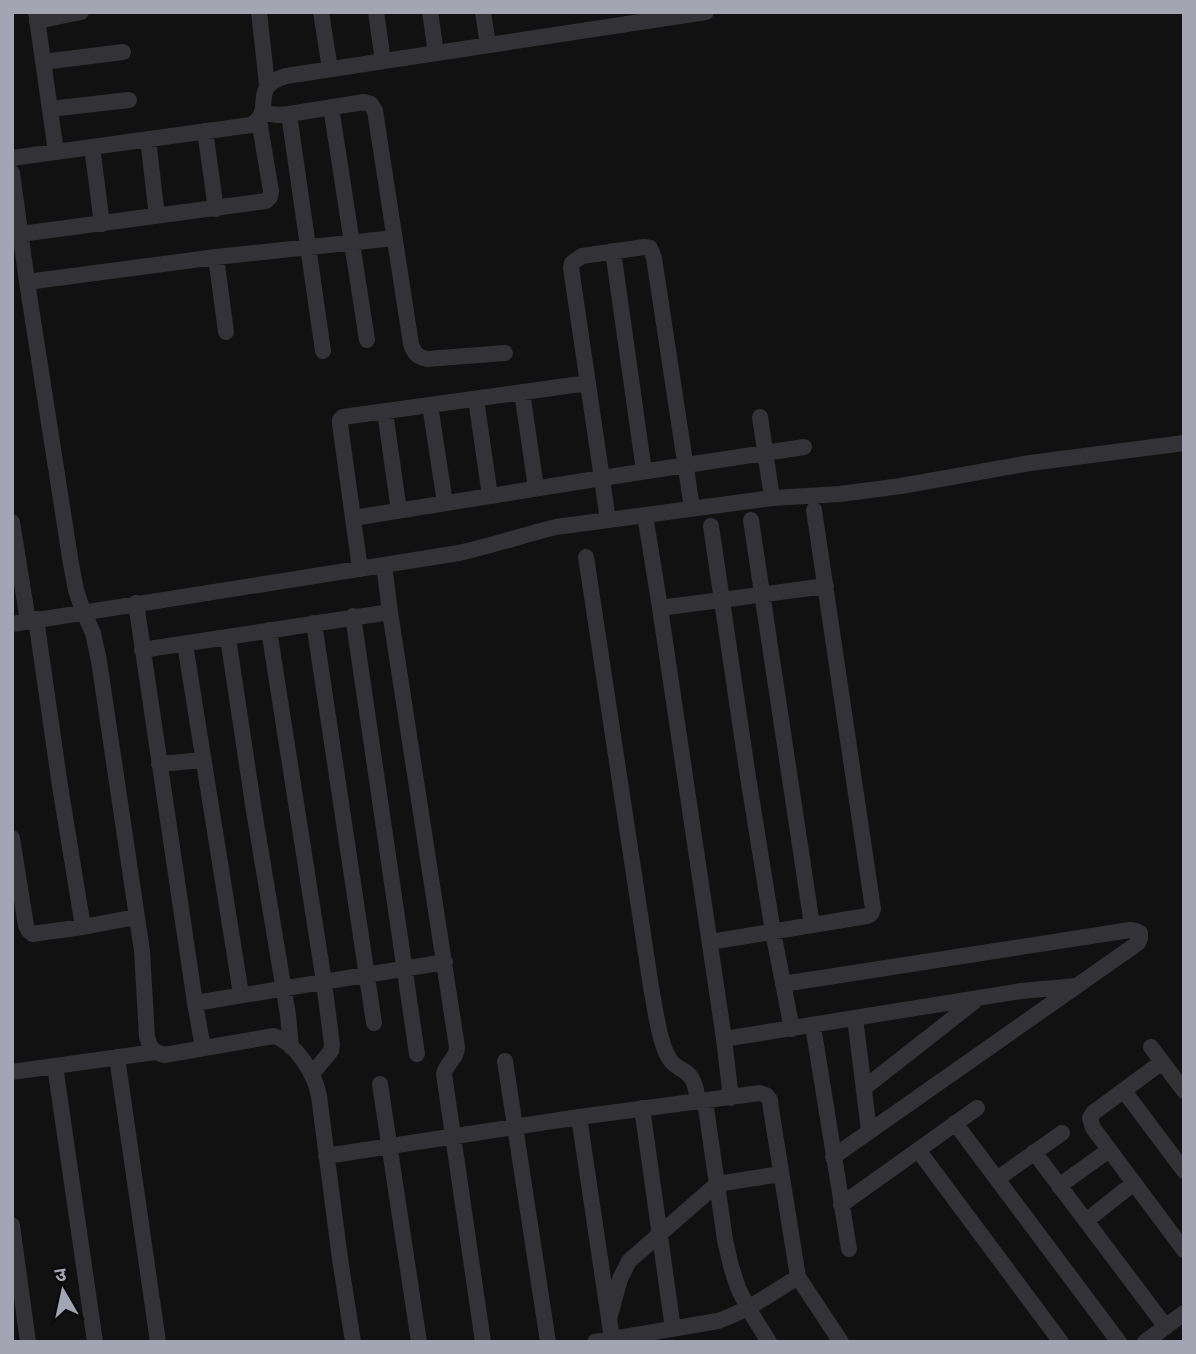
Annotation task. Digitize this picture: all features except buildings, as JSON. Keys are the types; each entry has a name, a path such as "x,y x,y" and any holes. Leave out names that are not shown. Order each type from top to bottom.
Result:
{"street":[{"path":"56,152 37,17 81,12"},
{"path":"21,234 266,201 271,191 261,117 267,85 259,12"},
{"path":"321,12 330,69"},
{"path":"376,12 383,61"},
{"path":"430,12 436,53"},
{"path":"483,12 488,45"},
{"path":"267,85 286,76 706,12"},
{"path":"43,62 123,52"},
{"path":"50,109 129,100"},
{"path":"12,158 251,125 261,117 365,102 372,104 414,352 427,359 505,353"},
{"path":"331,107 366,340"},
{"path":"289,114 323,351"},
{"path":"205,131 216,208"},
{"path":"148,139 157,216"},
{"path":"92,146 102,223"},
{"path":"12,173 15,209 71,564 76,590 93,633 99,661 142,951 147,1037 155,1052"},
{"path":"27,282 216,257 394,238"},
{"path":"608,520 571,268 572,263 582,256 613,251 644,247 653,252 692,509"},
{"path":"613,251 644,471"},
{"path":"216,257 226,332"},
{"path":"360,569 340,425 343,417 588,383"},
{"path":"522,392 536,488"},
{"path":"476,399 490,496"},
{"path":"430,405 445,503"},
{"path":"385,411 399,510"},
{"path":"760,416 772,498"},
{"path":"25,621 488,547 556,527 772,498 840,494 901,486 1030,463 1184,443"},
{"path":"353,518 804,447"},
{"path":"709,942 867,916 873,909 814,510"},
{"path":"645,515 724,1039 730,1098"},
{"path":"751,520 812,925"},
{"path":"12,522 25,621 60,786 83,928"},
{"path":"711,526 748,777 792,1029"},
{"path":"586,557 651,987 664,1048 675,1066 690,1074 701,1102 731,1266 748,1308 769,1342"},
{"path":"384,565 457,1047 457,1054 444,1074 483,1342"},
{"path":"660,608 826,586"},
{"path":"136,603 203,1048"},
{"path":"142,650 390,612"},
{"path":"353,616 418,1054"},
{"path":"314,623 374,1023"},
{"path":"269,630 332,1045 331,1051 312,1074"},
{"path":"228,638 291,1047"},
{"path":"185,644 241,994"},
{"path":"159,764 203,760"},
{"path":"12,838 29,932 33,934 83,928 136,917"},
{"path":"783,984 1130,930 1140,933 1138,943 834,1157"},
{"path":"195,1003 444,962"},
{"path":"724,1039 1021,992 1079,986"},
{"path":"864,1088 977,999"},
{"path":"855,1018 869,1131"},
{"path":"813,1026 849,1250"},
{"path":"12,1072 155,1052 164,1055 274,1036 283,1039 312,1074 317,1085 353,1342"},
{"path":"1151,1047 1184,1091"},
{"path":"117,1057 159,1342"},
{"path":"505,1061 548,1342"},
{"path":"1162,1062 1093,1113 1090,1124 1184,1250"},
{"path":"55,1066 95,1342"},
{"path":"380,1084 419,1342"},
{"path":"1124,1091 1184,1171"},
{"path":"326,1156 642,1108 760,1093 766,1095 770,1100 798,1277 841,1342"},
{"path":"642,1108 673,1329"},
{"path":"841,1205 977,1108"},
{"path":"579,1117 612,1339"},
{"path":"955,1123 1119,1342"},
{"path":"997,1179 1062,1133"},
{"path":"918,1150 1061,1342"},
{"path":"1059,1186 1109,1150"},
{"path":"1034,1152 1166,1327"},
{"path":"609,1319 620,1279 629,1261 717,1184 781,1174"},
{"path":"1086,1220 1134,1183"},
{"path":"12,1225 28,1342"},
{"path":"595,1342 719,1321 748,1308 798,1277"},
{"path":"1146,1342 1184,1313"}]}
